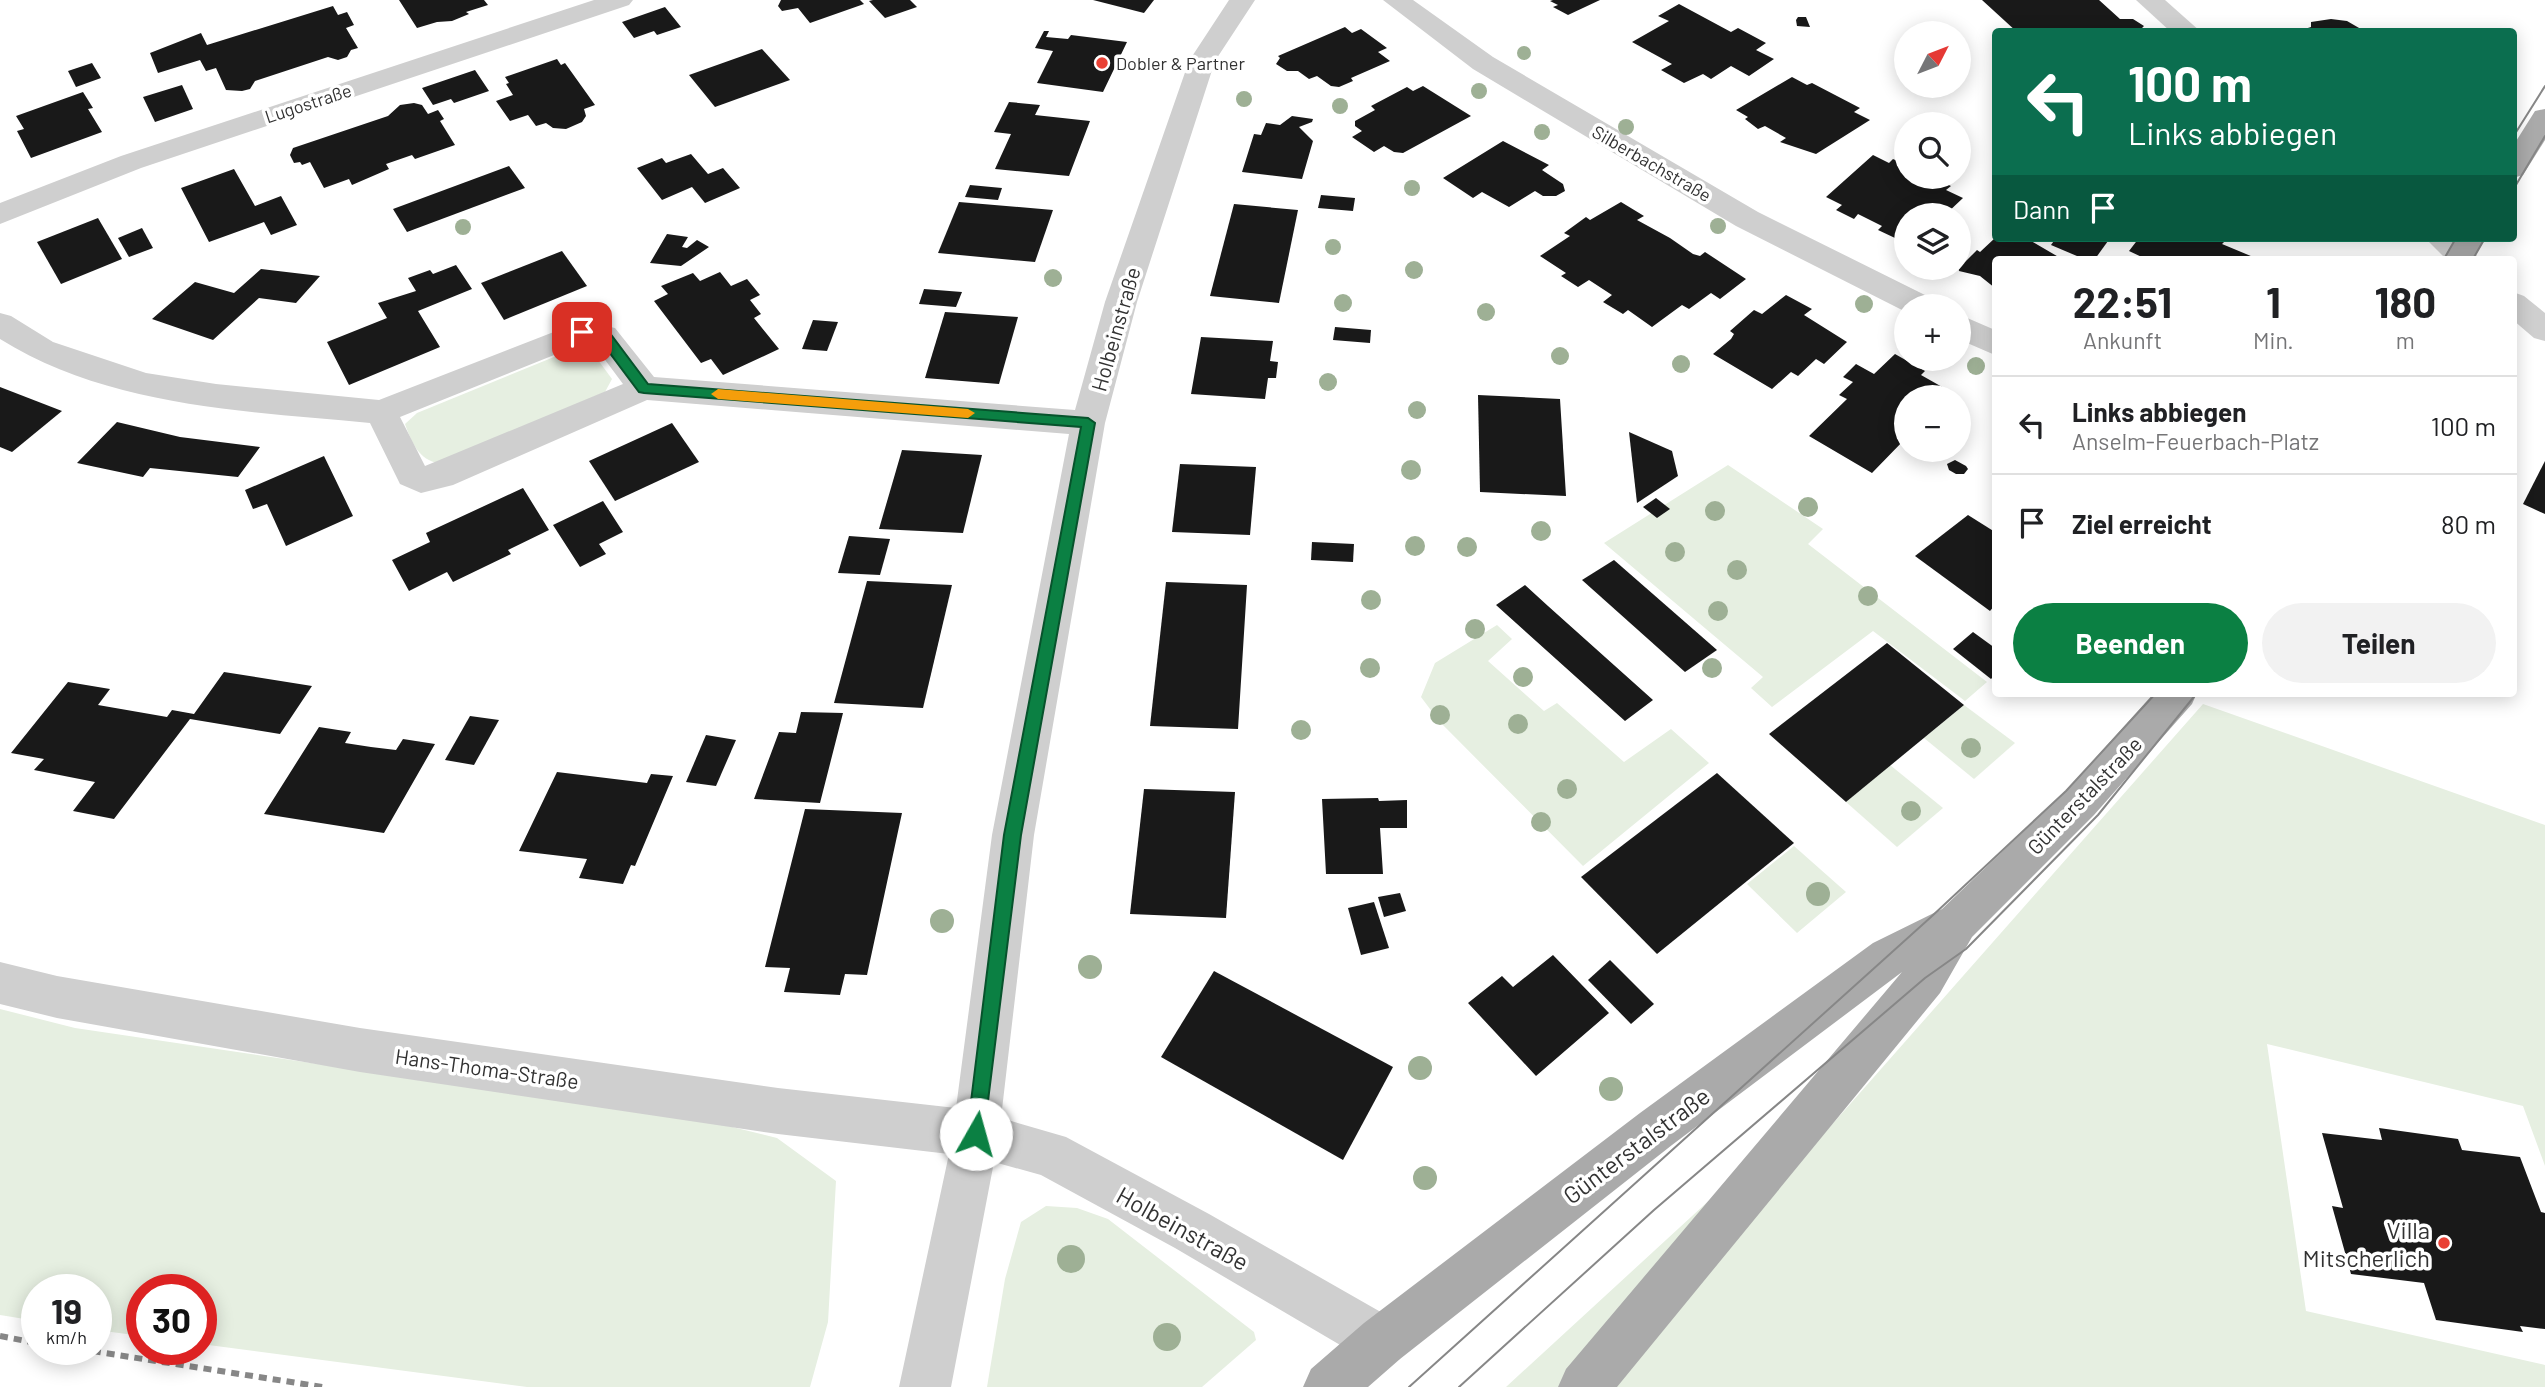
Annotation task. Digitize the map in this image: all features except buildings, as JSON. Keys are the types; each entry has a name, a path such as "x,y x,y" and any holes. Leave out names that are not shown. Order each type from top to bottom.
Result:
{"main road":[{"path":"2517,162 2545,117"},
{"name":"Günterstalstraße","path":"1584,1387 1925,978 1957,923 2080,803 2174,697"},
{"name":"Günterstalstraße","path":"1329,1387 1382,1341 1656,1129 1888,957 1957,923"}],"street":[{"name":"Lugostraße","path":"0,214 131,162 620,0"},
{"name":"Holbeinstraße","path":"925,1387 976,1134 1013,835 1088,423 1117,314 1202,61 1242,0"},
{"name":"Silberbachstraße","path":"1396,0 1483,63 1735,212 1896,294"},
{"path":"2149,0 2183,28"},
{"path":"2517,306 2545,330"},
{"path":"0,324 42,350 143,384 216,396 381,412 582,332 604,336 644,388"},
{"path":"1971,332 1992,342"},
{"path":"381,412 412,475 421,480 441,476 644,388 1088,423"},
{"name":"Hans-Thoma-Straße","path":"0,983 57,998 360,1050 778,1111 976,1134"},
{"name":"Holbeinstraße","path":"976,1134 1049,1154 1192,1231 1382,1341"}],"shaded area":[{"path":"576,348 590,349 612,379 605,392 439,463 426,458 413,443 405,424 417,413"},
{"path":"1728,465 1823,529 1808,544 1987,682 1965,701 1873,631 1772,707 1751,688 1763,677 1604,543"},
{"path":"1497,625 1512,639 1488,661 1544,711 1557,703 1624,762 1671,729 1709,763 1583,866 1439,721 1421,697 1435,663"},
{"path":"2203,704 2545,825 2545,1166 2523,1106 2267,1044 2306,1311 2545,1365 2545,1387 1506,1387 1728,1183 1761,1205"},
{"path":"1964,705 2015,743 1974,779 1924,738"},
{"path":"1890,765 1943,808 1897,847 1846,802"},
{"path":"1794,846 1846,892 1797,933 1747,884"},
{"path":"0,1009 75,1028 716,1123 777,1138 836,1181 828,1322 810,1387 527,1387 217,1346 217,1274 126,1274 126,1334 112,1332 112,1274 21,1274 21,1318 0,1315"},
{"path":"1046,1206 1077,1208 1108,1219 1254,1332 1256,1340 1202,1387 987,1387 1005,1279 1021,1222"}],"tram line":[{"path":"2517,131 2545,86"},
{"path":"2517,183 2545,136"},
{"path":"2446,256 2454,242"},
{"path":"2475,256 2483,242"},
{"path":"1409,1387 1931,917 2066,791 2152,697"},
{"path":"1459,1387 1654,1210 1925,978 1966,949 2098,815 2194,697"}],"railway":[{"path":"0,1336 21,1340"},
{"path":"112,1354 323,1387"}],"slow traffic":[{"path":"718,394 968,413"}],"place":[{"name":"Dobler & Partner","path":"1102,63"},
{"name":"Villa Mitscherlich","path":"2444,1243"}],"route":[{"path":"582,332 595,332 604,336 644,388 1088,423 1013,835 976,1134"}]}
